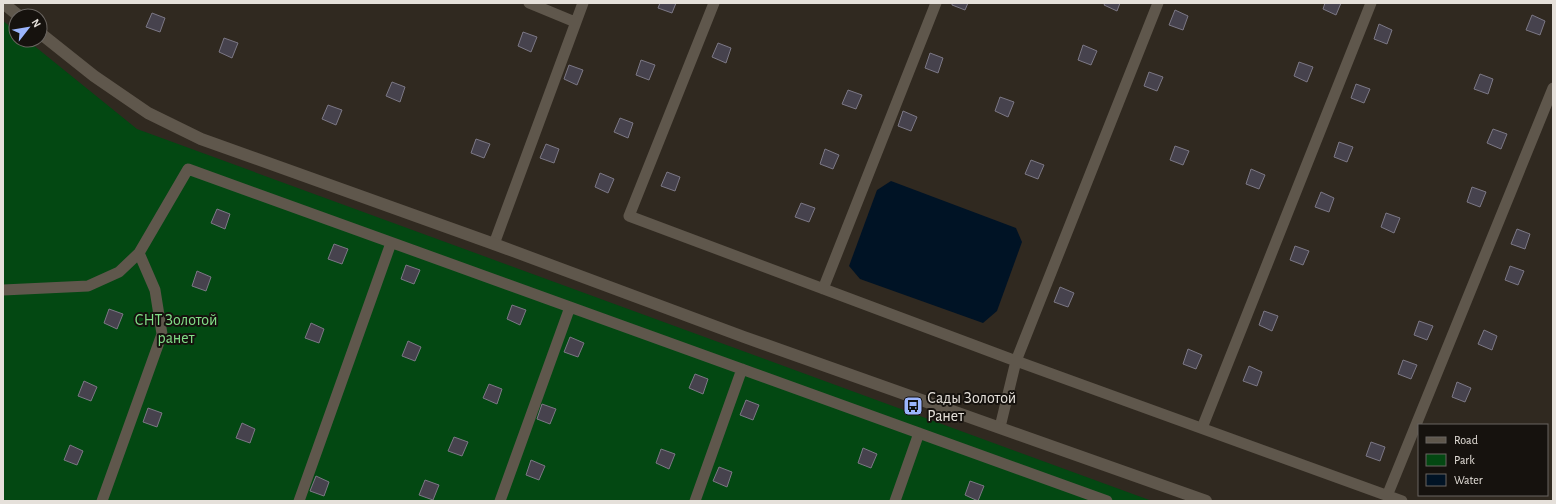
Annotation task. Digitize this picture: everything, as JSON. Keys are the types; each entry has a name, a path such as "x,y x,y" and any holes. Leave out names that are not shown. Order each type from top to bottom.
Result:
{"street":[{"path":"48,39 94,76 148,113 201,139 494,244 744,337 1206,501"}],"lane":[{"path":"529,3 575,22"},
{"path":"494,244 583,3"},
{"path":"714,3 629,216 1016,361 1402,501"},
{"path":"823,289 936,3"},
{"path":"1000,427 1016,361 1158,3"},
{"path":"1202,428 1371,3"},
{"path":"1387,496 1553,88"},
{"path":"3,290 88,286 119,272 139,253 188,169 1103,500"},
{"path":"298,501 391,243"},
{"path":"102,501 162,334 155,290 139,253"},
{"path":"500,501 570,307"},
{"path":"695,501 742,369"},
{"path":"895,501 919,433"}],"green space":[{"name":"СНТ Золотой ранет","path":"3,21 8,25 8,48 37,48 137,129 1152,501 3,501"}],"water":[{"path":"891,181 1016,228 1022,242 997,311 983,323 860,279 849,266 877,190"}],"building":[{"path":"660,3 676,3 672,13 658,8"},
{"path":"952,3 968,3 965,10 952,5"},
{"path":"1105,3 1120,3 1117,11 1104,5"},
{"path":"1325,3 1341,3 1336,15 1323,9"},
{"path":"1175,10 1188,16 1183,30 1169,25"},
{"path":"152,13 165,18 160,32 146,27"},
{"path":"1532,15 1545,21 1540,35 1526,30"},
{"path":"1379,24 1392,30 1387,44 1374,39"},
{"path":"523,32 537,37 531,52 518,46"},
{"path":"224,38 238,43 232,58 219,52"},
{"path":"718,43 731,48 726,63 712,57"},
{"path":"1083,45 1097,51 1091,65 1078,60"},
{"path":"930,53 943,58 938,73 925,68"},
{"path":"641,60 655,65 649,80 636,75"},
{"path":"1299,62 1313,67 1307,82 1294,76"},
{"path":"569,65 583,70 577,85 564,79"},
{"path":"1149,72 1163,77 1157,91 1144,86"},
{"path":"1480,74 1493,79 1488,94 1474,89"},
{"path":"392,82 405,87 400,102 386,96"},
{"path":"1356,84 1370,89 1364,103 1351,98"},
{"path":"848,90 862,95 856,109 842,104"},
{"path":"1000,97 1014,102 1008,117 995,111"},
{"path":"328,105 342,110 336,125 322,119"},
{"path":"903,111 917,117 911,131 898,126"},
{"path":"620,118 633,123 628,138 614,132"},
{"path":"1493,129 1507,134 1501,149 1487,143"},
{"path":"476,139 490,144 484,158 471,153"},
{"path":"1339,142 1353,147 1347,162 1334,157"},
{"path":"546,144 559,149 554,163 540,158"},
{"path":"1175,146 1189,151 1183,165 1170,160"},
{"path":"825,149 839,155 833,169 820,164"},
{"path":"1031,160 1044,165 1038,179 1025,174"},
{"path":"1251,169 1265,175 1259,189 1246,184"},
{"path":"667,172 680,177 675,191 661,186"},
{"path":"600,173 614,179 608,193 595,187"},
{"path":"1472,187 1486,192 1480,207 1467,202"},
{"path":"1321,192 1334,198 1329,212 1315,207"},
{"path":"801,203 815,208 809,222 795,217"},
{"path":"217,209 230,214 225,229 211,223"},
{"path":"1386,213 1400,218 1394,233 1381,227"},
{"path":"1517,229 1530,234 1525,249 1511,244"},
{"path":"334,244 348,249 342,264 328,259"},
{"path":"1295,246 1309,251 1303,265 1290,260"},
{"path":"406,265 420,270 414,284 401,279"},
{"path":"1510,266 1524,271 1518,285 1505,280"},
{"path":"197,271 211,277 206,291 192,286"},
{"path":"1060,287 1074,293 1068,307 1054,302"},
{"path":"512,305 526,310 520,325 507,319"},
{"path":"109,309 123,314 117,329 104,323"},
{"path":"1264,311 1278,316 1272,331 1259,325"},
{"path":"1419,321 1433,326 1427,340 1414,335"},
{"path":"311,323 324,329 319,343 305,338"},
{"path":"1484,330 1497,336 1492,350 1478,344"},
{"path":"570,337 584,343 578,357 564,352"},
{"path":"408,341 421,347 415,361 402,356"},
{"path":"1188,349 1202,355 1196,369 1183,364"},
{"path":"1403,360 1417,365 1411,379 1398,374"},
{"path":"1249,366 1262,372 1257,386 1243,381"},
{"path":"695,374 708,379 703,394 689,388"},
{"path":"84,381 97,387 91,401 78,396"},
{"path":"1457,382 1471,388 1465,402 1452,397"},
{"path":"489,384 502,389 497,404 483,398"},
{"path":"746,400 759,405 753,420 740,415"},
{"path":"542,404 556,409 550,424 537,419"},
{"path":"148,408 162,413 157,427 143,422"},
{"path":"242,423 255,429 250,443 236,438"},
{"path":"454,437 468,442 462,456 448,451"},
{"path":"1371,442 1385,447 1380,461 1366,456"},
{"path":"70,445 83,451 77,465 64,460"},
{"path":"863,448 877,454 871,468 858,463"},
{"path":"661,449 675,454 669,469 656,463"},
{"path":"531,460 545,466 539,480 526,475"},
{"path":"719,467 732,472 727,487 713,481"},
{"path":"316,476 329,482 324,496 310,491"},
{"path":"425,480 439,485 433,500 419,495"},
{"path":"970,481 984,486 978,501 965,495"}],"place":[{"name":"Сады Золотой Ранет","path":"913,406"}]}
